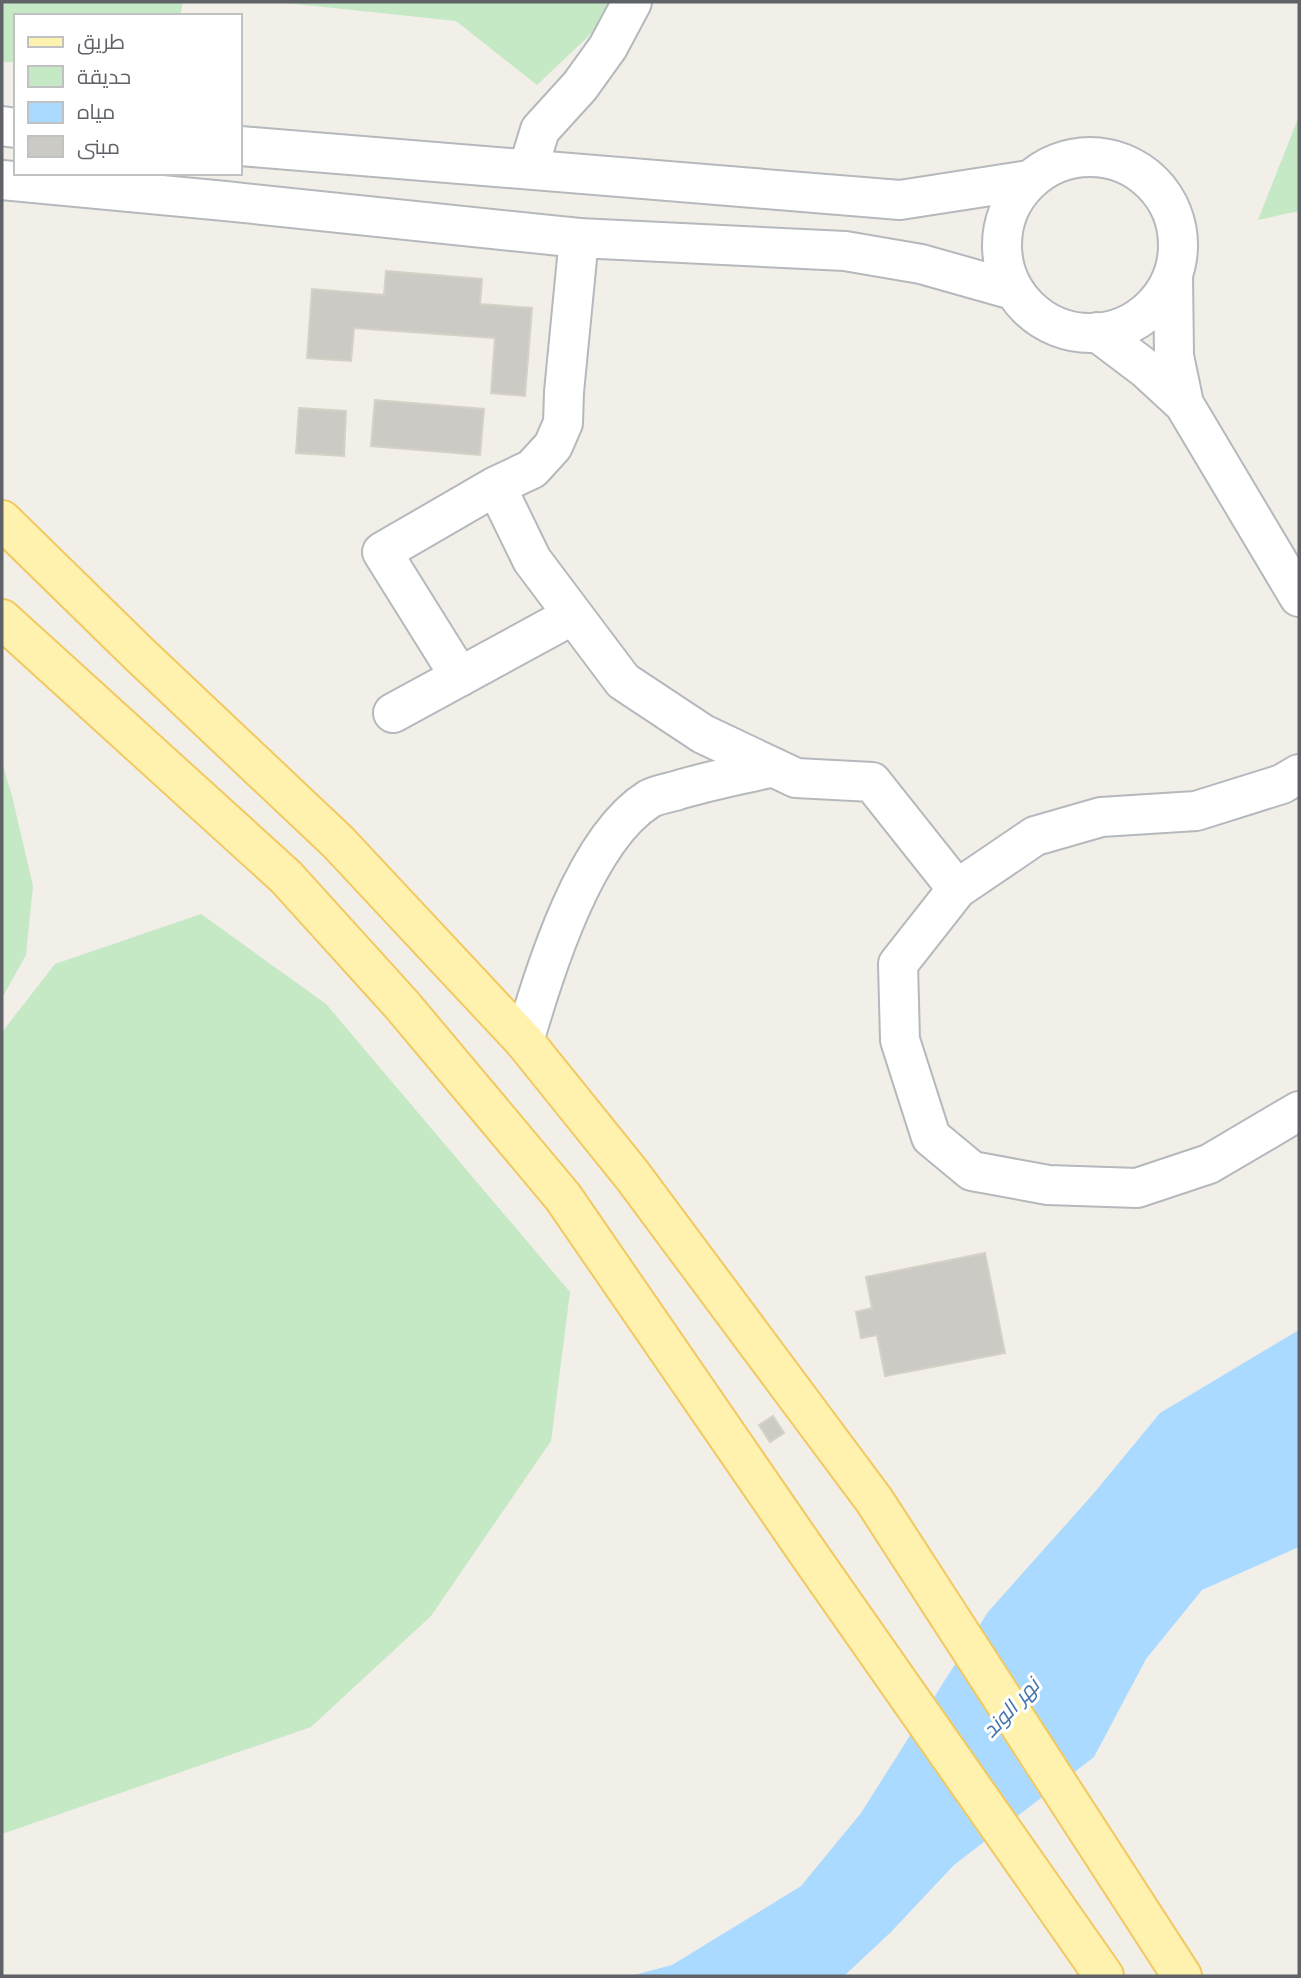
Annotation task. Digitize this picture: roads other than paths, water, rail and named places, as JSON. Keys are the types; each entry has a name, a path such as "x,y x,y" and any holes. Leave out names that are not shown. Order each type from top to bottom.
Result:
{"main road":[{"path":"2,520 338,842 524,1041 632,1175 874,1500 1182,1976"},
{"path":"2,619 286,877 402,1005 563,1197 1104,1976"}],"street":[{"path":"528,169 540,130 580,86 608,47 632,2"},
{"path":"242,146 900,200 1029,180"},
{"path":"1173,275 1159,300 1138,320 1113,331 1084,334 1057,328 1033,313 1013,290 1003,262 1002,232 1011,204 1029,180 1055,164 1084,157 1113,160 1140,173 1161,194 1174,219 1178,247 1173,275 1174,356 1184,404"},
{"path":"2,180 579,238 845,251 921,264 1013,290"},
{"path":"460,677 382,552 496,486 532,469 553,446 563,423 579,238"},
{"path":"1097,332 1146,369 1184,404 1299,597"},
{"path":"496,486 532,560 623,681 703,734 796,778 872,782 957,889"},
{"path":"393,713 573,615"},
{"path":"524,1041 552,952 588,871 619,826 650,798 773,767"},
{"path":"1299,774 1282,784 1196,811 1101,817 1035,836 957,889 898,964 900,1041 931,1137 972,1171 1048,1185 1137,1188 1209,1164 1299,1111"}],"water":[{"name":"نهر الوند","path":"1299,1330 1299,1547 1202,1590 1146,1659 1094,1757 954,1865 890,1933 844,1976 630,1976 672,1965 801,1886 861,1813 988,1612 1094,1493 1160,1413"}]}
